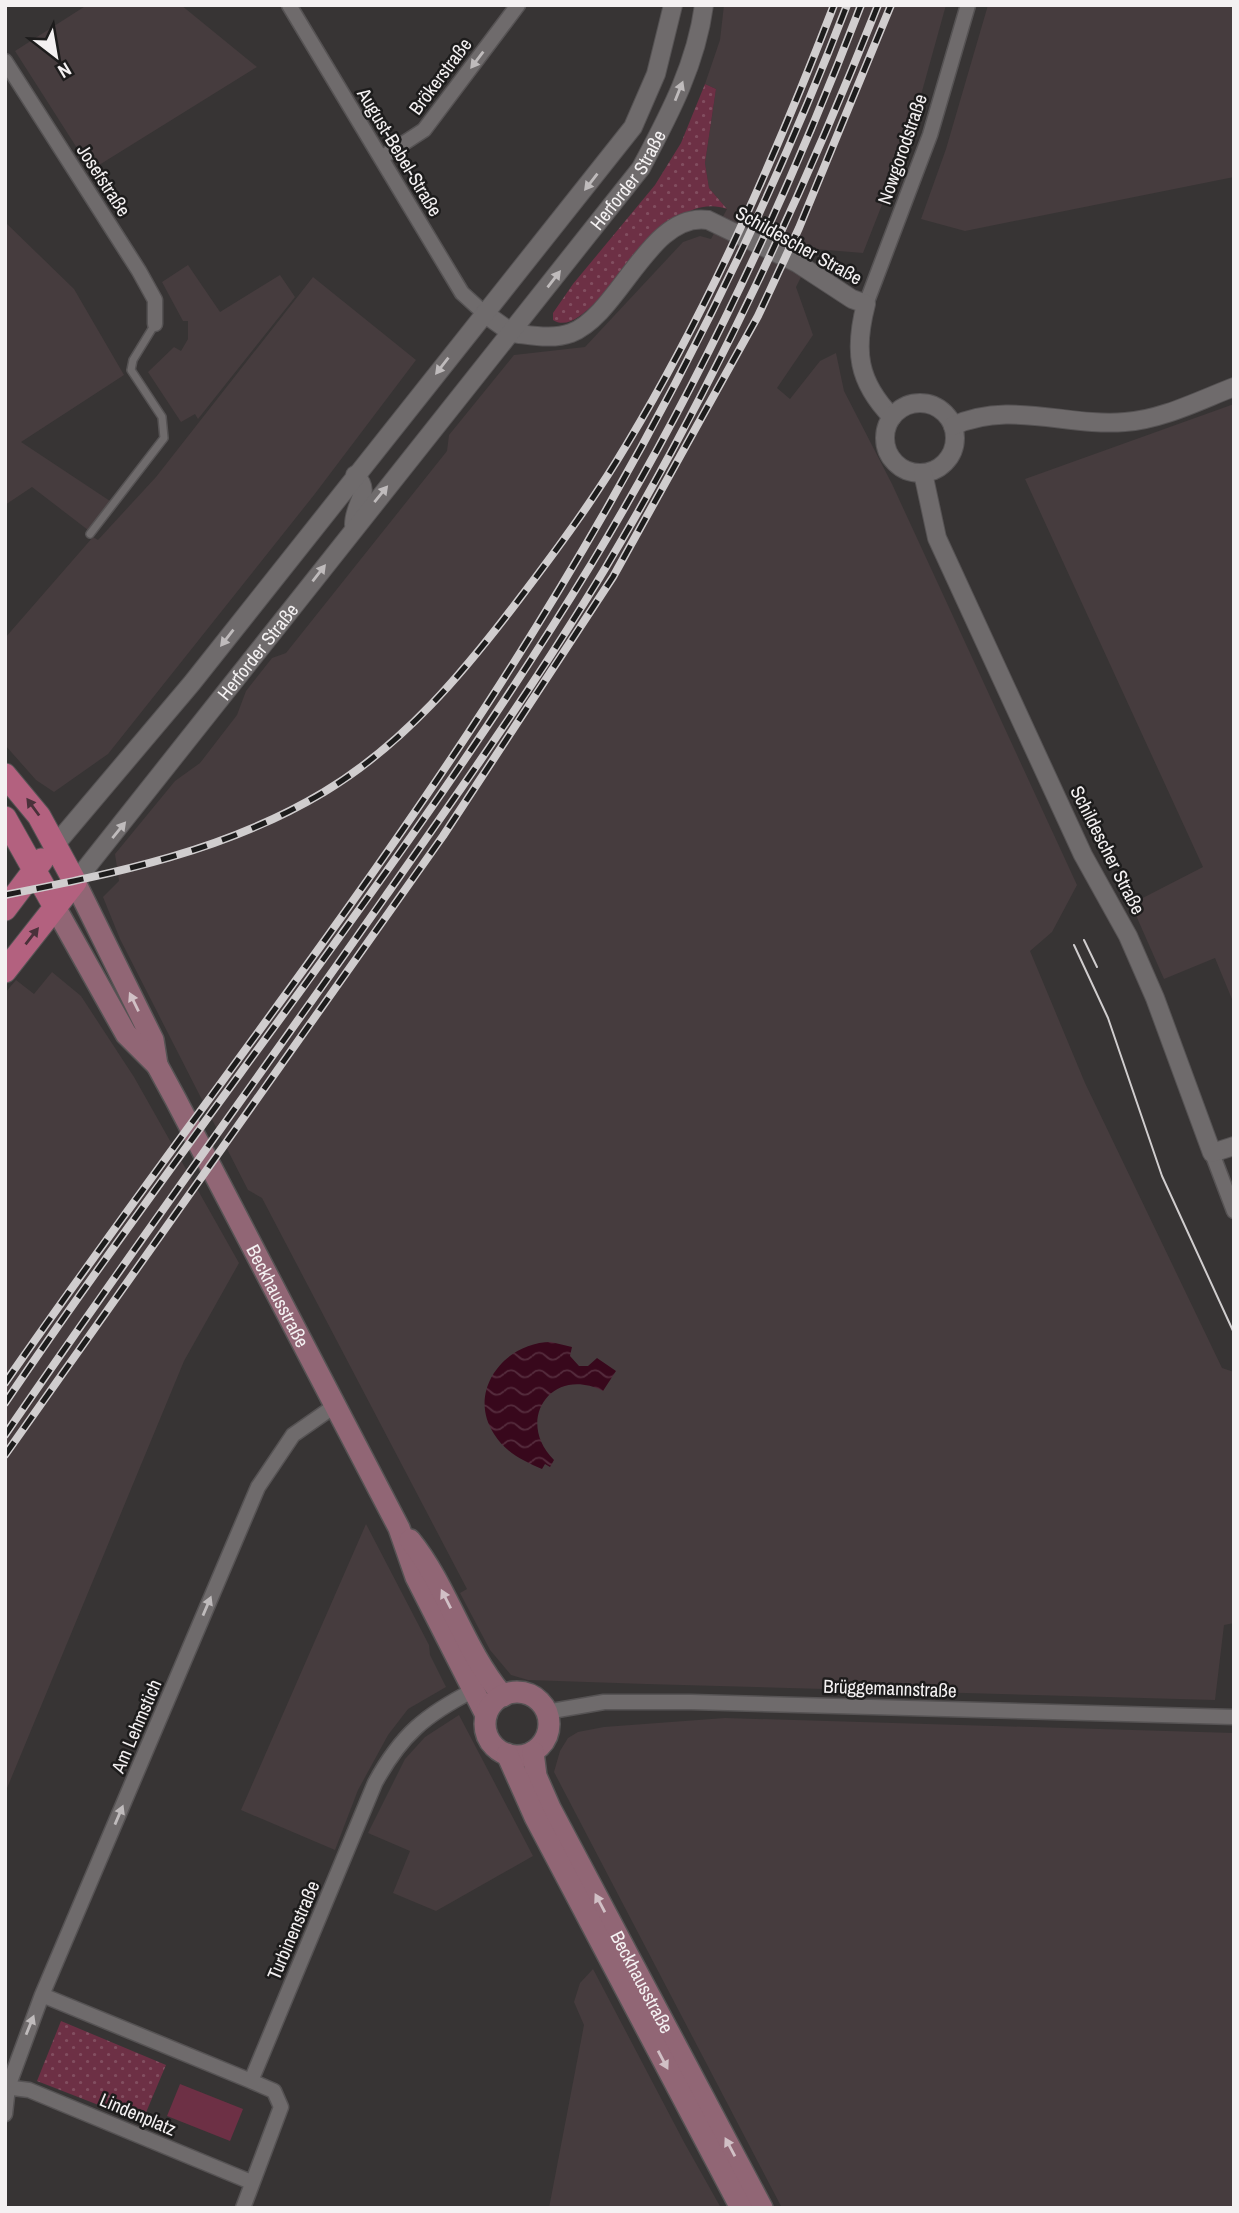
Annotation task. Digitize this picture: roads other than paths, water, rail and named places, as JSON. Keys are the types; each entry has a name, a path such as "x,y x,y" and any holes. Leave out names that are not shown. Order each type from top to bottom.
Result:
{"main road":[{"path":"5,775 40,816 75,882"},
{"name":"Beckhausstraße","path":"5,818 126,1034 157,1065 399,1528 416,1577 486,1715"},
{"name":"Herforder Straße","path":"5,909 56,844"},
{"name":"Herforder Straße","path":"5,971 75,882"},
{"name":"Beckhausstraße","path":"75,882 153,1040 157,1065"},
{"name":"Beckhausstraße","path":"399,1528 431,1569 477,1660 503,1696"},
{"path":"512,1693 532,1696 546,1712 547,1732 533,1752 519,1756 507,1754 494,1747 488,1738 486,1715 495,1701 503,1696 512,1693"},
{"name":"Beckhausstraße","path":"533,1752 536,1776 550,1808 762,2208"},
{"name":"Beckhausstraße","path":"507,1754 535,1817 741,2208"}],"street":[{"name":"August-Bebel-Straße","path":"289,5 462,293 484,313"},
{"name":"Brökerstraße","path":"381,158 424,130 518,5"},
{"name":"Herforder Straße","path":"56,844 167,715 633,127 656,74 673,5"},
{"name":"Herforder Straße","path":"75,882 167,770 354,528 641,168 671,110 699,43 704,5"},
{"name":"Nowgorodstraße","path":"866,304 930,135 968,5"},
{"name":"Josefstraße","path":"5,61 139,271 155,300 155,324"},
{"name":"Schildescher Straße","path":"512,333 555,337 583,327 656,244 681,224 696,218 708,220 797,263 852,299 866,304 858,342 861,366 868,385 892,417"},
{"path":"484,313 512,333"},
{"path":"953,426 977,418 1020,414 1088,422 1127,422 1234,387"},
{"path":"924,403 947,415 953,426 953,451 936,470 923,473 905,470 890,456 885,438 892,417 911,404 924,403"},
{"name":"Schildescher Straße","path":"923,473 937,538 1083,855 1133,946 1234,1211"},
{"path":"354,528 354,512 365,490 355,475"},
{"path":"1212,1153 1234,1146"},
{"name":"Am Lehmstich","path":"5,2114 6,2087 42,1995 258,1487 293,1435 336,1405"},
{"name":"Turbinenstraße","path":"251,2081 386,1764 397,1745 421,1721 474,1690"},
{"name":"Brüggemannstraße","path":"546,1712 604,1702 701,1702 1234,1717"},
{"path":"42,1995 274,2091 281,2106 243,2208"},
{"name":"Lindenplatz","path":"6,2087 29,2090 251,2182"}],"lane":[{"path":"90,534 164,438 162,417 131,370 133,360 155,324"}],"water":[{"path":"551,1342 572,1347 570,1356 579,1366 588,1366 597,1358 616,1371 603,1391 585,1385 568,1385 555,1391 544,1401 538,1414 538,1429 543,1444 554,1460 550,1467 545,1464 542,1469 503,1446 487,1418 485,1401 488,1386 505,1360 534,1344"}],"tram line":[{"path":"1084,940 1097,967"},
{"path":"1074,945 1108,1018 1162,1176 1234,1333"}],"railway":[{"path":"5,895 129,868 209,845 248,830 324,792 353,773 431,705 477,653 562,542 615,464 657,392 740,229 834,5"},
{"path":"5,1383 369,878 539,623 638,452 729,277 771,188 847,5"},
{"path":"5,1403 452,778 592,563 669,428 739,290 803,149 861,5"},
{"path":"5,1435 470,775 606,567 683,431 753,291 818,149 878,5"},
{"path":"5,1455 443,836 613,577 758,316 799,228 891,5"}]}
